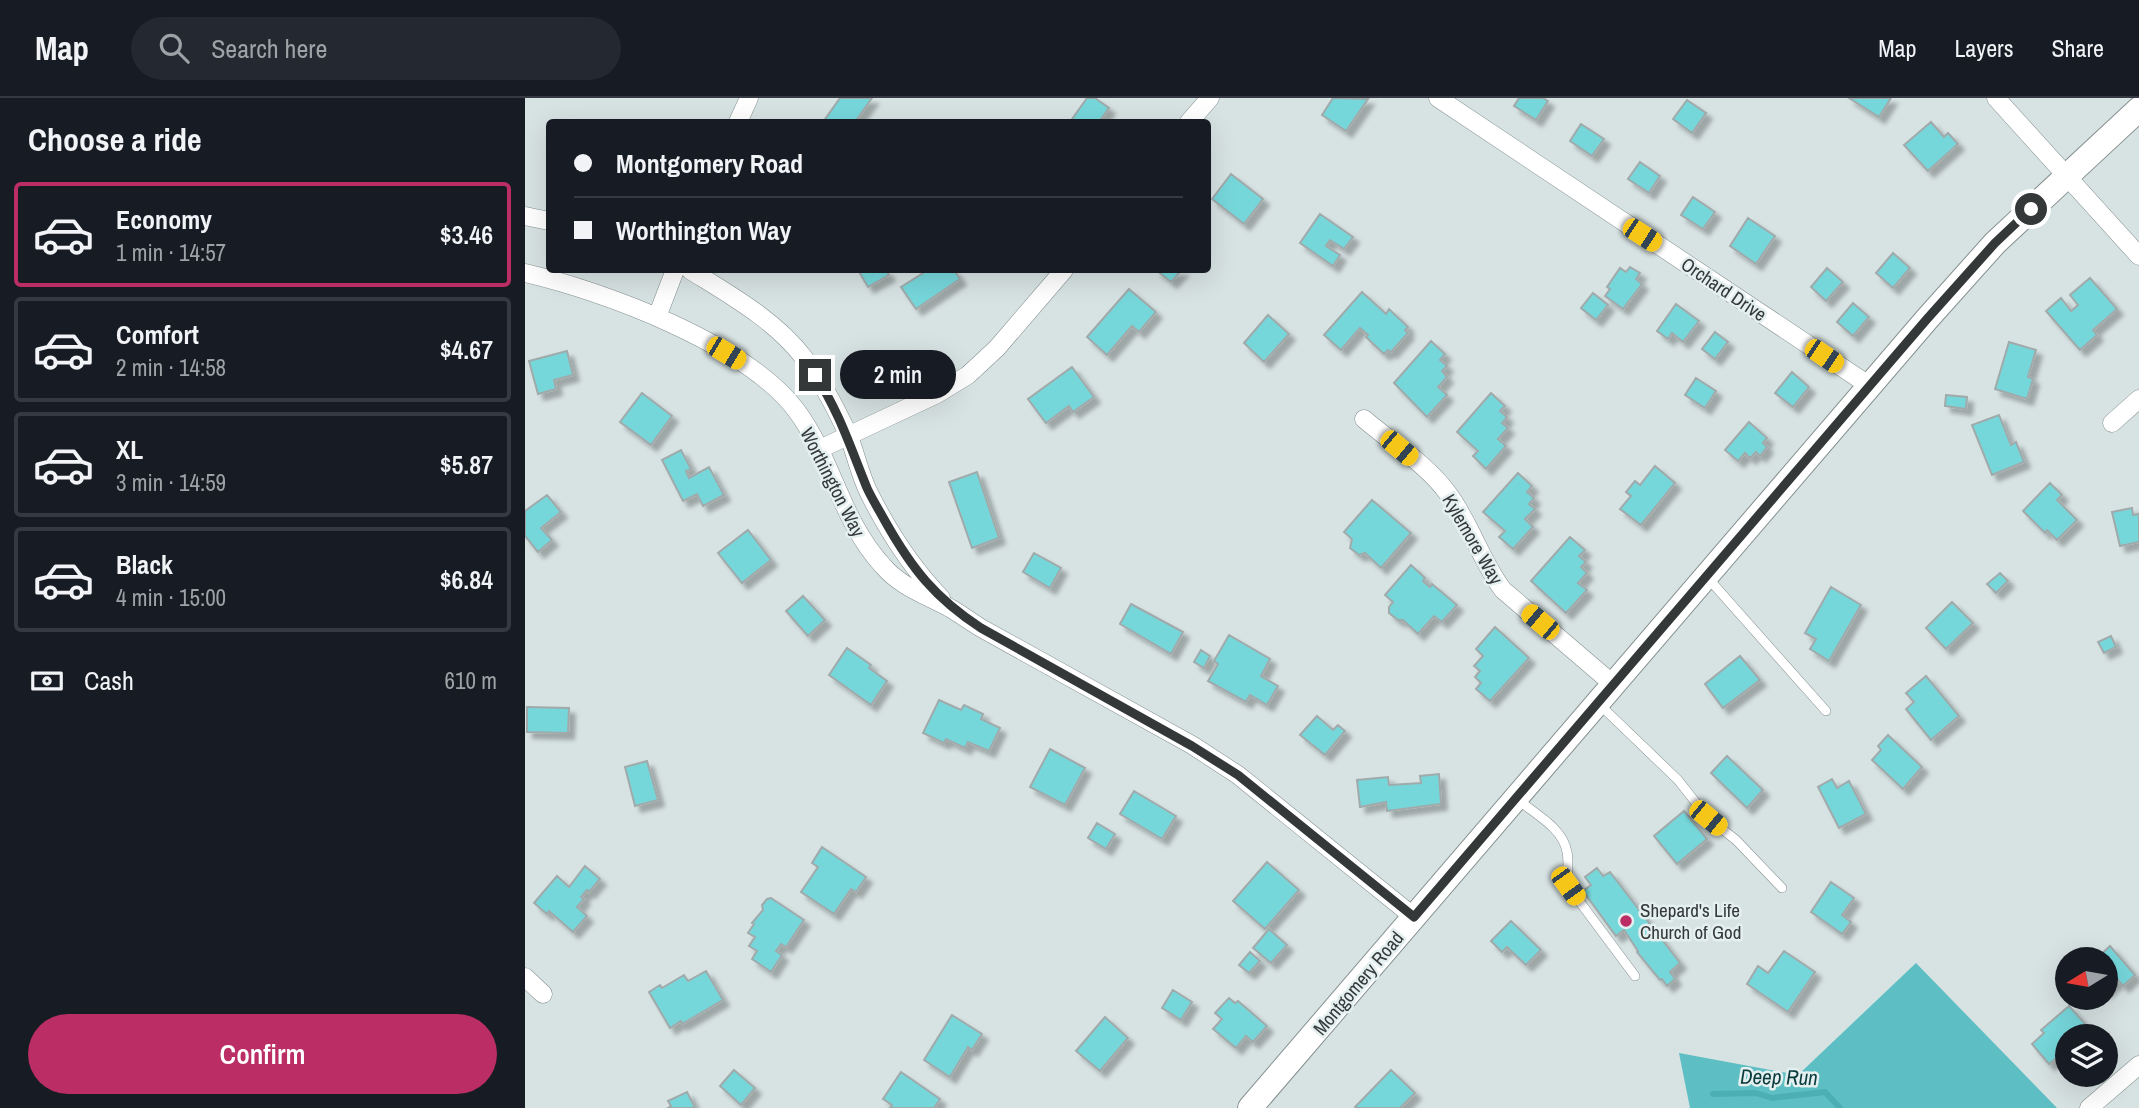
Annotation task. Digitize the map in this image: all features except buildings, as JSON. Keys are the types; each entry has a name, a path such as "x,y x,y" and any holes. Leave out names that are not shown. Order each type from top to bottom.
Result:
{"main road":[{"name":"Montgomery Road","path":"1250,1108 1995,243 2066,174 2139,109"}],"street":[{"path":"739,119 749,98"},
{"path":"1192,119 1210,98"},
{"name":"Orchard Drive","path":"1438,98 1870,386"},
{"path":"1996,98 2139,256"},
{"path":"525,216 546,220"},
{"name":"Worthington Way","path":"525,273 595,294 657,317 748,366 772,385 795,409 820,449 843,505 865,544 884,568 907,587 951,608 981,628 1192,746 1238,775 1414,917"},
{"path":"657,317 674,273"},
{"name":"Worthington Way","path":"695,273 741,301 776,329 803,357 828,394 848,436 868,491 906,557 919,575 951,608"},
{"path":"820,449 937,394 968,375 997,348 1061,273"},
{"path":"2112,423 2139,399"},
{"name":"Kylemore Way","path":"1364,419 1449,494 1489,571 1503,590 1606,694"},
{"path":"525,977 543,994"},
{"path":"2089,1108 2139,1065"}],"lane":[{"path":"1707,577 1826,711"},
{"path":"1606,694 1708,818 1736,840 1782,888"},
{"path":"1516,798 1563,836 1568,855 1568,886 1635,976"}],"shaded area":[{"path":"1916,963 2057,1108 1690,1108 1679,1053 1798,1075"}],"waterway":[{"name":"Deep Run","path":"1713,1094 1756,1093 1772,1098 1825,1092 1840,1108"}],"place":[{"name":"Shepard's Life Church of God","path":"1626,921"}],"route":[{"path":"815,375 828,394 848,436 868,491 888,527 919,575 951,608 981,628 1192,746 1238,775 1414,917 1927,319 1995,243 2031,209"}]}
